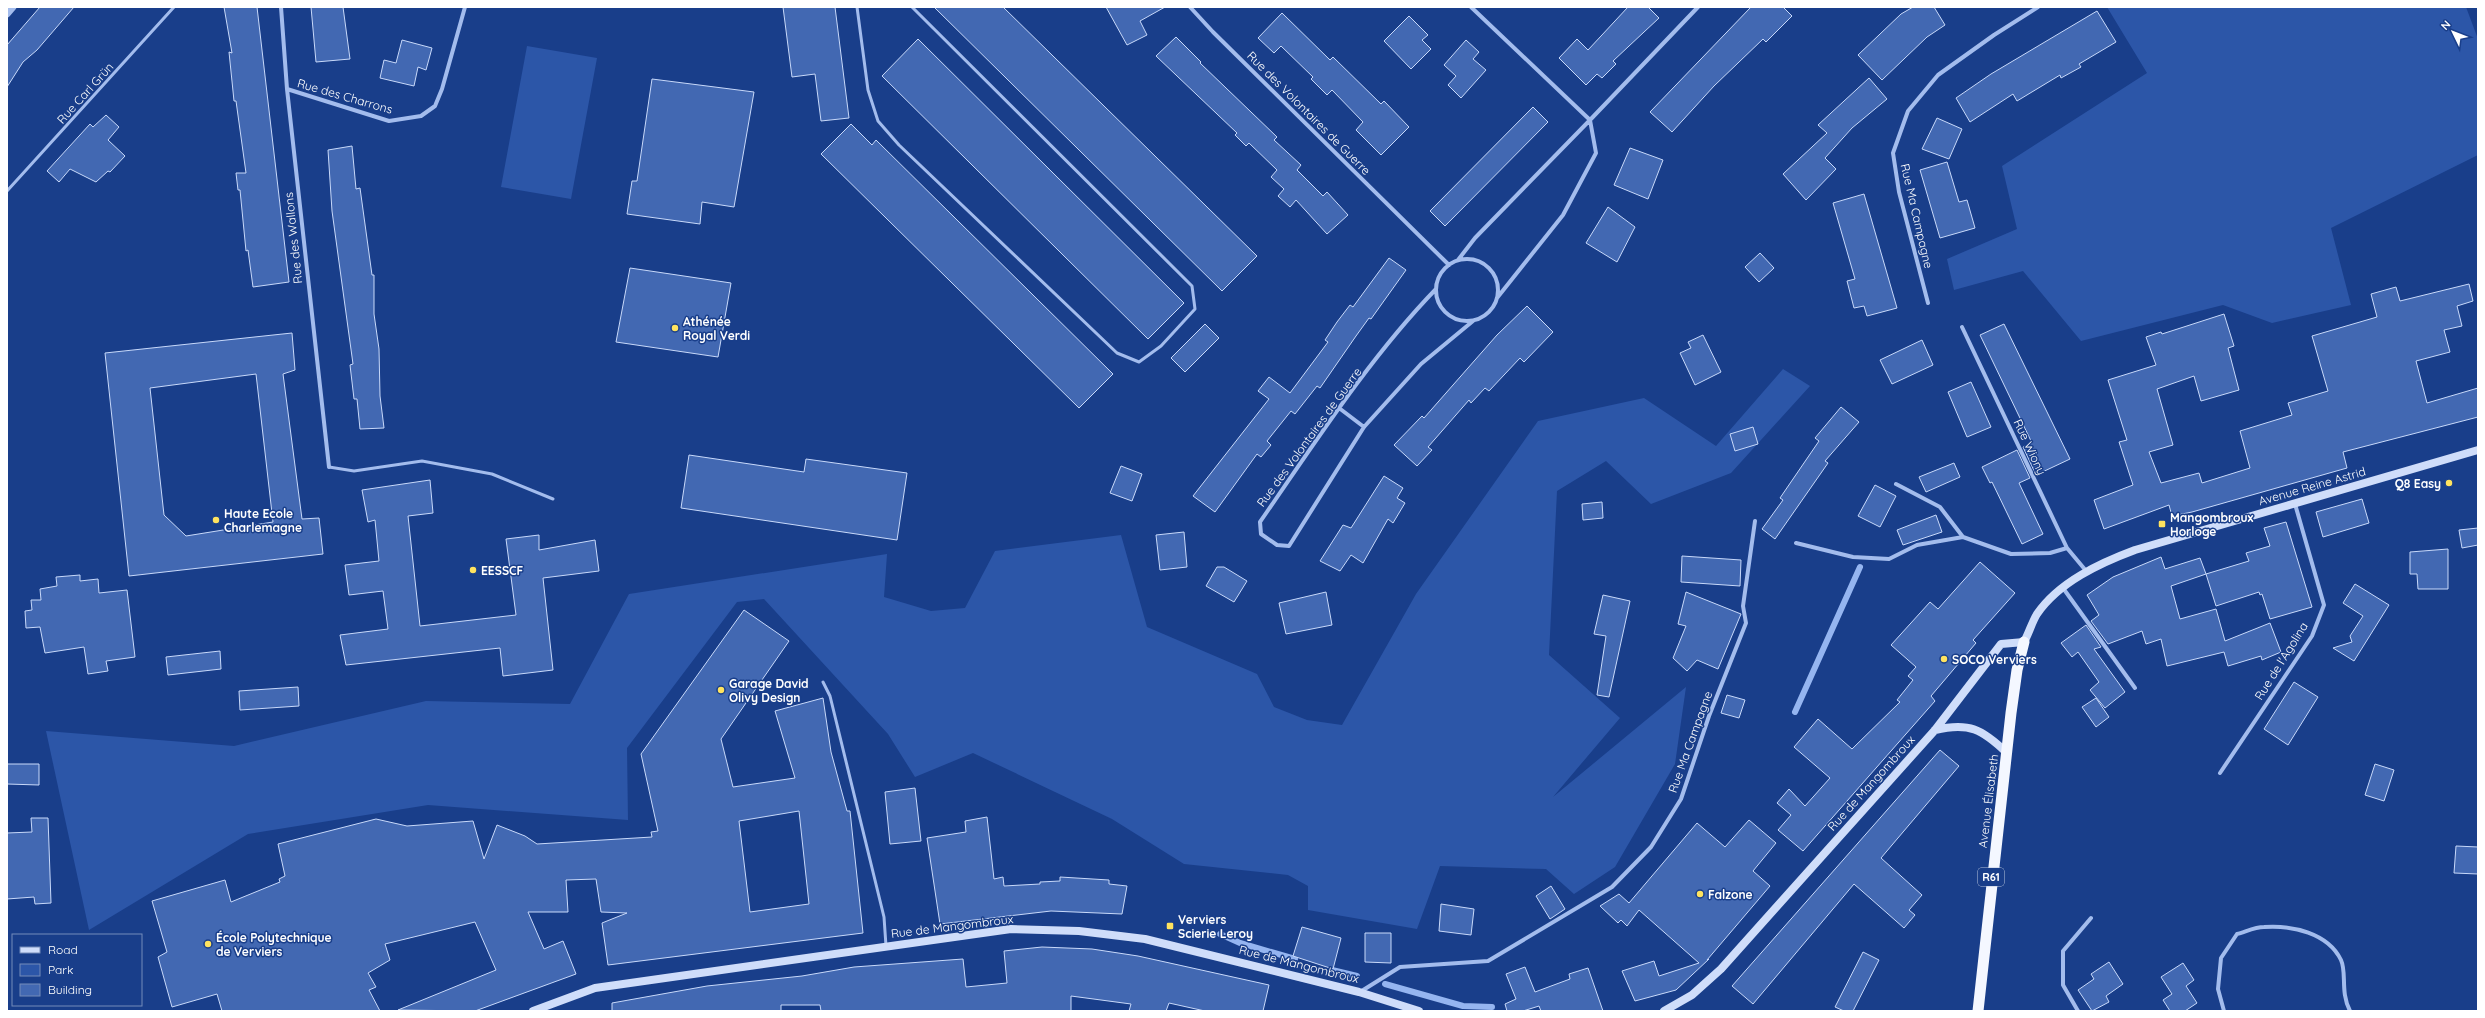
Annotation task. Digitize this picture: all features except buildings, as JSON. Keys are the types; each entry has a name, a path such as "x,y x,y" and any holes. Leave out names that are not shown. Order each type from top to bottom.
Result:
{"highway":[{"name":"Avenue Élisabeth","path":"1978,1011 1991,878 2016,677 2024,642"}],"main road":[{"name":"Avenue Reine Astrid","path":"2087,572 2135,550 2478,450"},
{"path":"2024,642 2037,614 2063,588 2087,572"},
{"name":"Rue de Mangombroux","path":"1664,1011 1692,995 1720,969 1935,730 2001,644 2024,642"},
{"path":"1935,730 1955,725 1968,726 1986,735 2007,753"},
{"name":"Rue de Mangombroux","path":"533,1011 595,988 1011,929 1079,931 1145,939 1359,992 1419,1011"}],"street":[{"path":"7,14 14,7"},
{"name":"Rue des Wallons","path":"281,7 287,89 329,467"},
{"name":"Rue des Charrons","path":"287,89 389,121 421,116 435,106 442,89 465,7"},
{"name":"Rue des Volontaires de Guerre","path":"1190,7 1213,32 1449,265"},
{"path":"1471,7 1590,120"},
{"name":"Rue des Volontaires de Guerre","path":"1590,120 1596,153 1563,215 1497,298 1492,308 1485,316 1473,320 1421,364 1364,427 1289,546 1277,545 1261,534 1260,522 1339,408 1418,308 1436,289 1438,280 1449,265 1458,260 1475,238 1698,7"},
{"name":"Rue Ma Campagne","path":"1928,303 1899,192 1893,153 1908,111 1938,75 1994,34 2038,7"},
{"path":"1458,260 1466,259 1486,266 1493,274 1498,287 1497,298"},
{"path":"1436,289 1438,301 1452,318 1461,321 1473,320"},
{"name":"Rue Wiony","path":"1962,327 2067,548 2087,572"},
{"path":"1339,408 1364,427"},
{"path":"1896,484 1940,507 1962,537"},
{"name":"Rue de l'Agolina","path":"2220,773 2312,636 2324,606 2295,504"},
{"name":"Rue Ma Campagne","path":"1359,992 1400,967 1488,961 1612,887 1651,847 1681,799 1709,716 1746,623 1743,606 1755,521"},
{"path":"1796,542 1853,557 1889,558 1917,544 1962,537 2011,554 2050,553 2067,548"},
{"path":"2063,588 2135,688"},
{"path":"2078,1011 2063,985 2062,951 2091,918"},
{"path":"2224,1011 2218,989 2221,958 2237,934 2263,927 2297,928 2328,943 2341,961 2344,999 2350,1011"}],"lane":[{"name":"Rue Carl Grün","path":"7,191 174,7"},
{"path":"857,7 868,90 878,121 899,145 1117,353 1139,362 1161,346 1195,309 1192,286 912,7"},
{"path":"329,467 354,471 422,461 492,474 553,499"},
{"name":"Rue de Mangombroux","path":"823,682 830,696 884,916 886,946"}],"green space":[{"path":"2107,7 2466,7 2478,39 2478,155 2331,228 2351,305 2272,323 2223,305 2081,341 2023,271 1954,290 1947,259 2017,229 2002,166 2147,73"},
{"path":"527,46 597,58 571,199 501,187"},
{"path":"1783,369 1810,386 1731,473 1651,504 1606,461 1557,491 1549,655 1620,718 1553,797 1686,687 1675,764 1615,867 1574,894 1546,869 1440,866 1417,929 1308,910 1308,886 1288,875 1184,864 1112,819 973,753 915,777 888,734 764,599 737,602 627,748 628,820 428,805 248,834 89,930 46,731 234,746 426,701 570,704 629,594 887,554 884,597 931,611 965,608 995,551 1121,535 1147,627 1257,674 1274,707 1307,720 1342,725 1416,594 1538,421 1644,398 1716,446"}],"waterway":[{"path":"1795,712 1860,567"},
{"path":"1220,934 1240,943 1295,959"},
{"path":"1332,970 1357,976"},
{"path":"1385,984 1463,1006 1492,1007"}],"place":[{"name":"Athénée Royal Verdi","path":"675,328"},
{"name":"Q8 Easy","path":"2449,483"},
{"name":"Haute Ecole Charlemagne","path":"216,520"},
{"name":"Mangombroux Horloge","path":"2162,524"},
{"name":"EESSCF","path":"473,570"},
{"name":"SOCO Verviers","path":"1944,659"},
{"name":"Garage David Olivy Design","path":"721,690"},
{"name":"Falzone","path":"1700,894"},
{"name":"Verviers Scierie Leroy","path":"1170,926"},
{"name":"École Polytechnique de Verviers","path":"208,944"}]}
